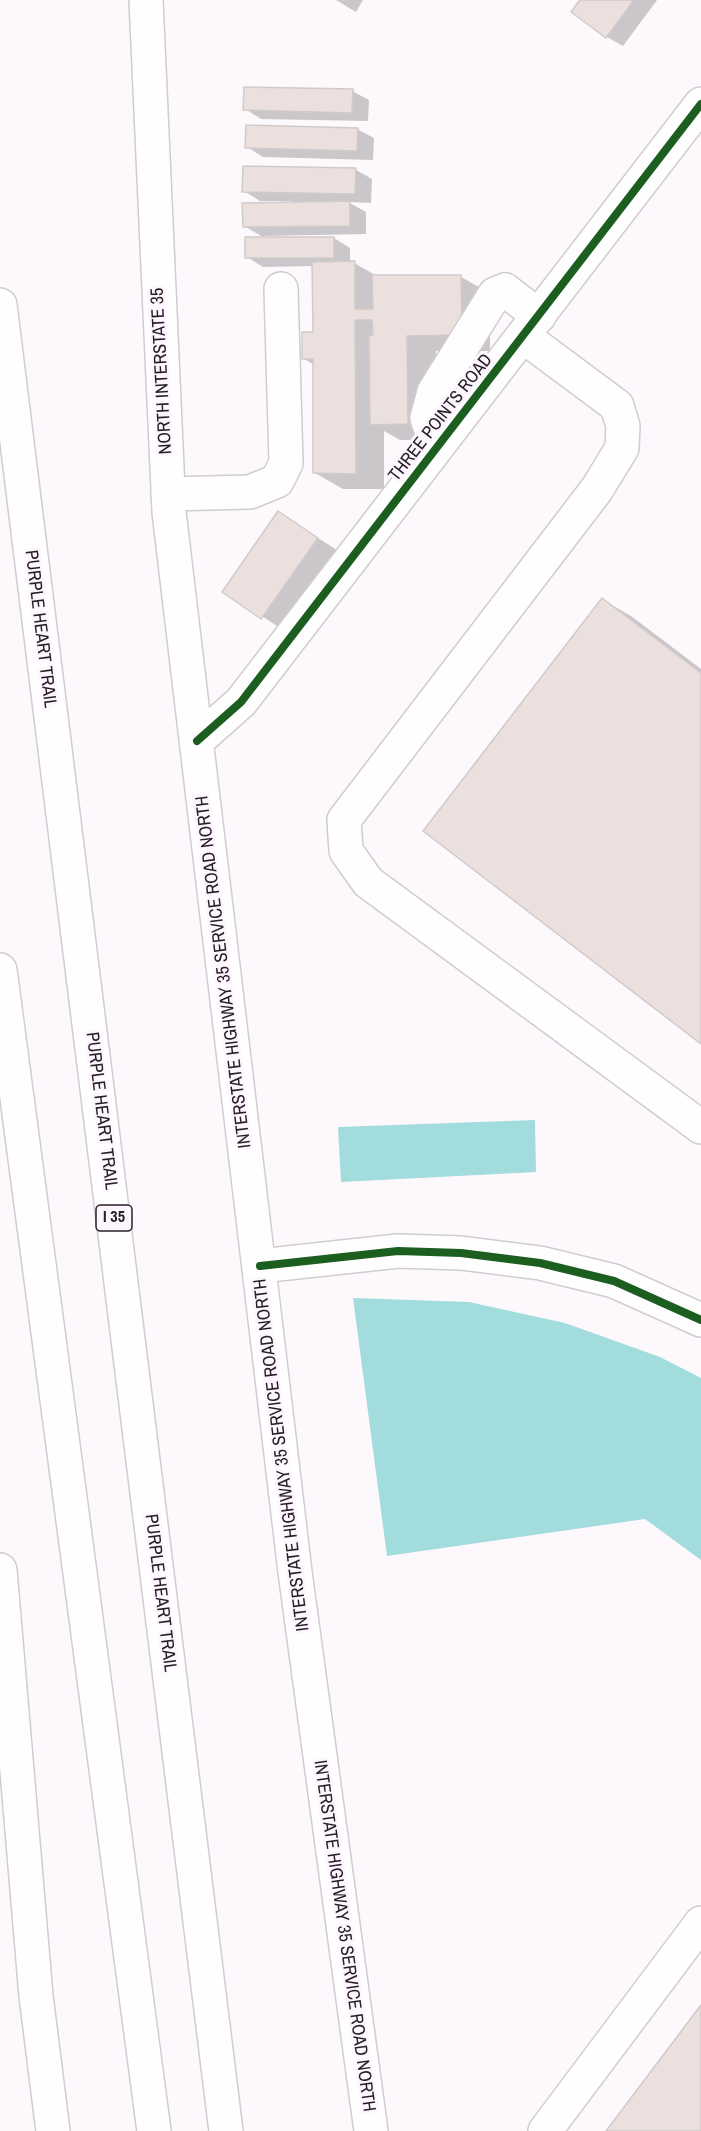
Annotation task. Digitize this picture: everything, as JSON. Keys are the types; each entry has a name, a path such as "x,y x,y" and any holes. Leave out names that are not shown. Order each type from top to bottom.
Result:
{"main road":[{"name":"NORTH INTERSTATE 35","path":"146,0 168,494 197,741"},
{"name":"THREE POINTS ROAD","path":"197,741 241,702 701,104"},
{"path":"168,494 250,492 277,481 286,463 281,289"},
{"path":"437,447 427,418 434,392 495,294 505,290 531,326 617,406 623,426 622,448 597,489 344,820 346,851 368,882 701,1127"},
{"name":"PURPLE HEART TRAIL","path":"0,305 226,2131"},
{"name":"INTERSTATE HIGHWAY 35 SERVICE ROAD NORTH","path":"197,741 295,1572 370,2131"},
{"path":"0,970 154,2131"},
{"path":"260,1266 398,1251 461,1253 540,1263 614,1281 701,1320"},
{"path":"0,1570 36,1996 53,2131"},
{"path":"545,2131 701,1923"}],"water":[{"path":"535,1120 536,1172 341,1182 338,1127"},
{"path":"353,1298 469,1302 565,1323 660,1357 701,1378 701,1560 645,1519 387,1556"}],"building":[{"path":"580,0 634,0 606,38 571,12"},
{"path":"244,87 353,89 352,113 243,110"},
{"path":"246,125 358,128 357,151 245,148"},
{"path":"243,166 356,168 355,194 242,192"},
{"path":"350,201 350,226 243,227 242,203"},
{"path":"245,237 334,237 334,258 245,258"},
{"path":"355,261 355,309 373,309 372,275 461,275 462,335 407,336 408,424 370,425 369,336 373,335 372,320 355,320 356,474 313,473 313,359 302,359 302,332 313,332 312,262"},
{"path":"278,511 318,538 261,619 222,592"},
{"path":"602,598 701,673 701,1044 423,831"},
{"path":"701,2005 701,2131 606,2131"}],"cycle path":[{"path":"197,741 241,702 701,104"},
{"path":"260,1266 398,1251 461,1253 540,1263 614,1281 701,1320"}]}
